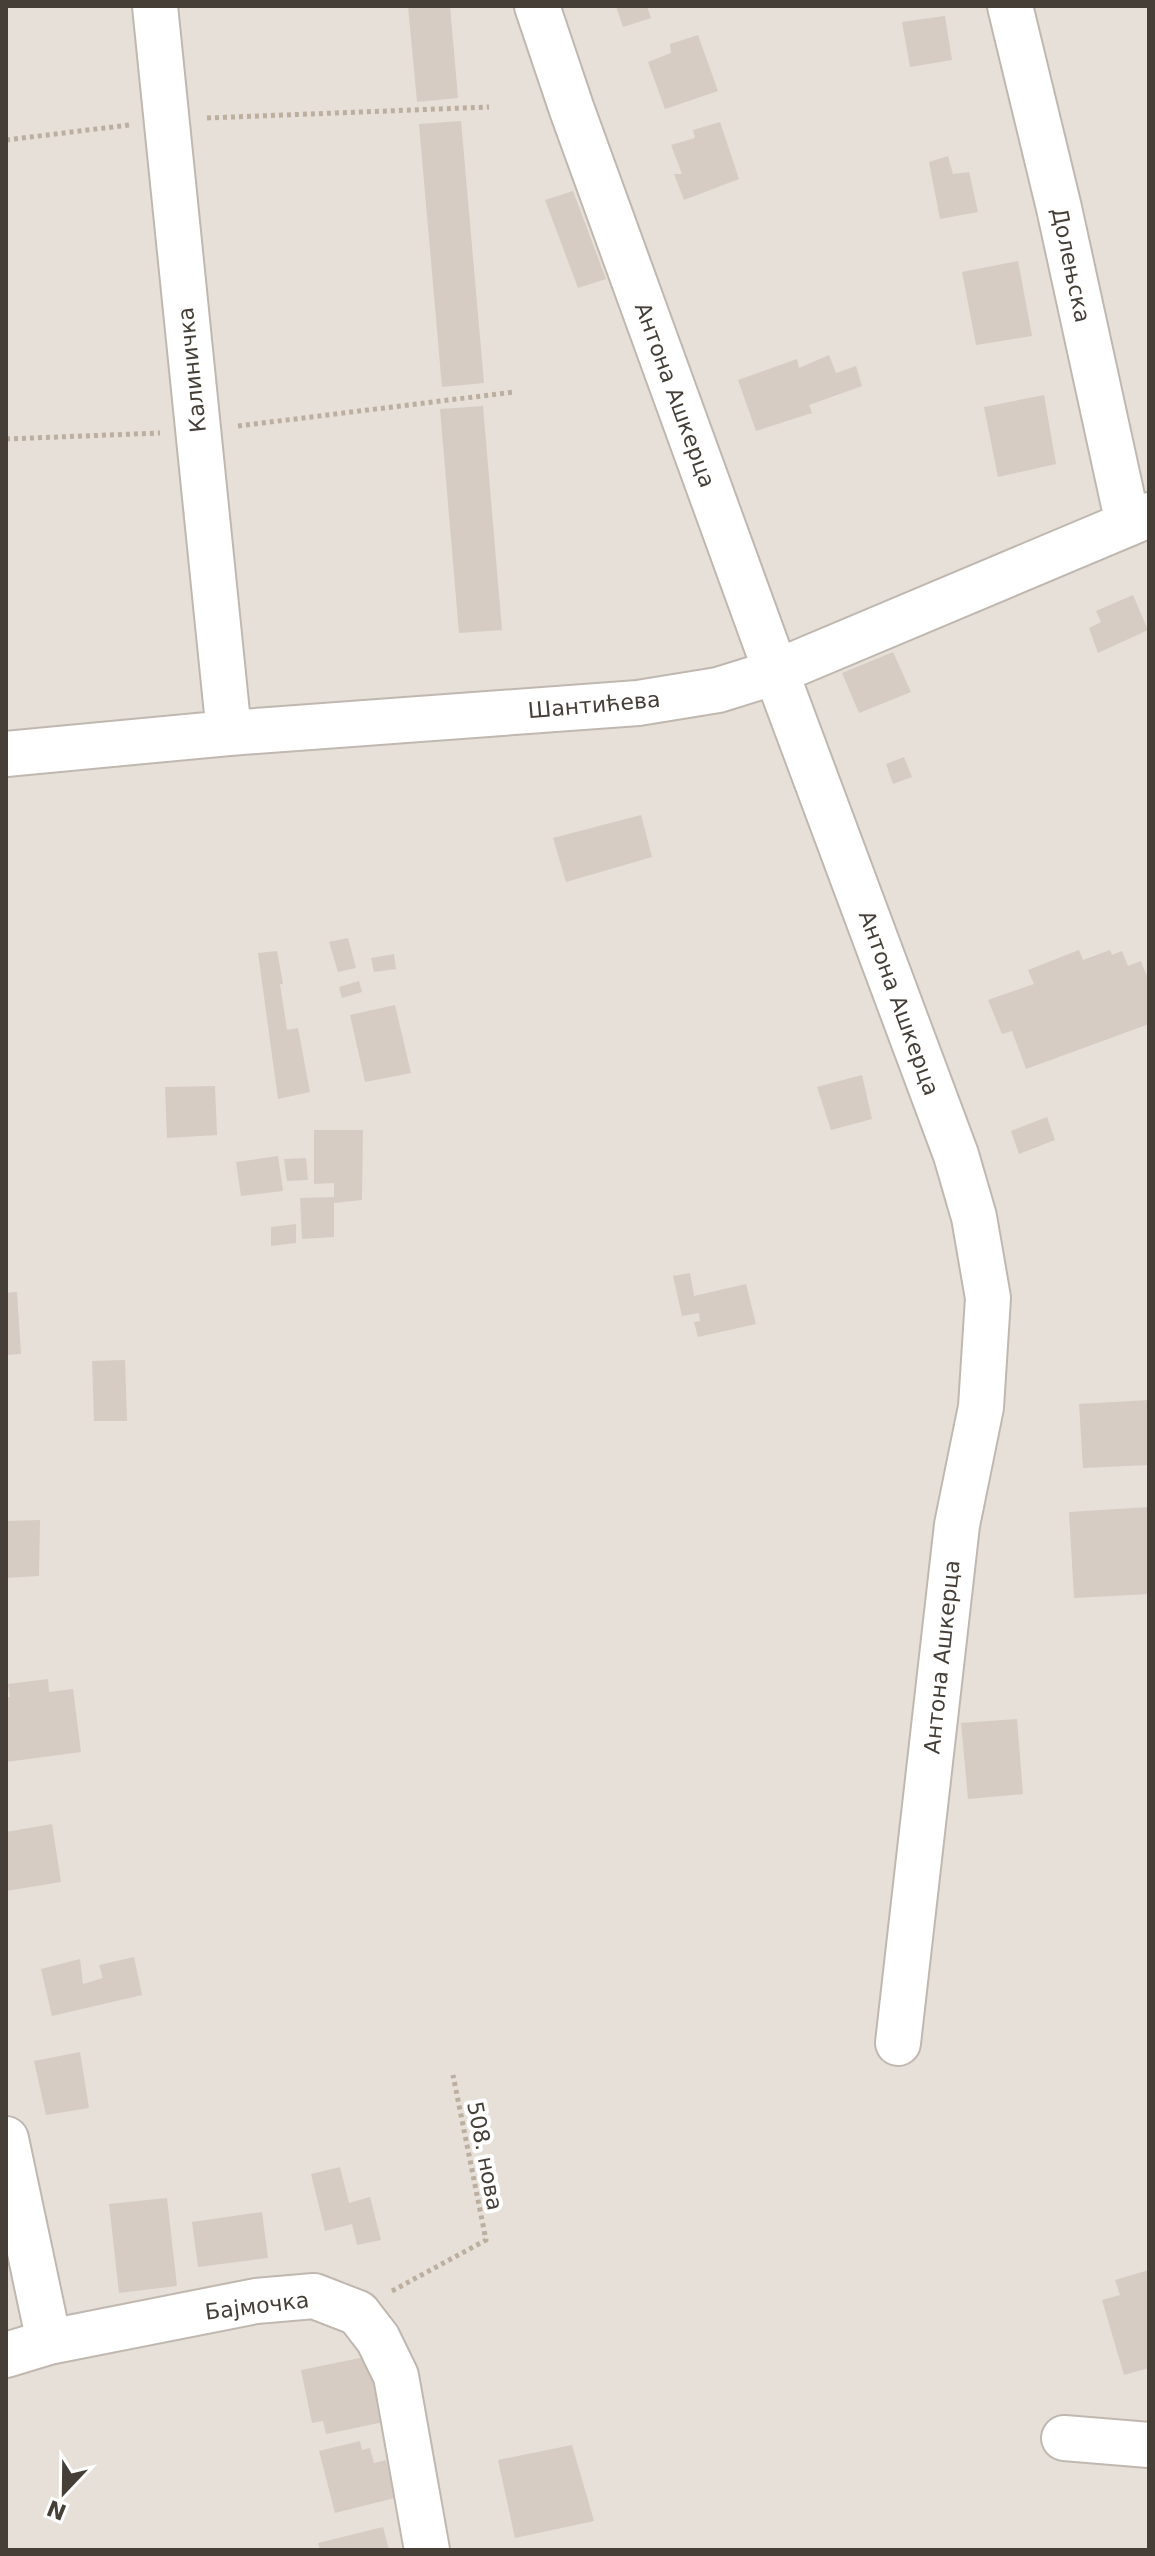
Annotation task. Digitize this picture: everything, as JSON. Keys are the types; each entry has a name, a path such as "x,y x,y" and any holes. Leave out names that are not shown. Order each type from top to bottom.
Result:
{"street":[{"name":"Калиничка","path":"155,6 229,733"},
{"name":"Антона Ашкерца","path":"537,6 776,672 956,1155 974,1217 988,1298 981,1407 957,1525 898,2043"},
{"name":"Долењска","path":"1010,6 1138,520"},
{"name":"Шантићева","path":"6,754 229,733 638,703 718,690 776,672 1138,520"},
{"path":"6,2139 49,2342"},
{"name":"Бајмочка","path":"6,2355 49,2342 256,2301 314,2296 358,2313"},
{"path":"358,2313 378,2339 396,2376 427,2550"},
{"path":"1064,2438 1149,2445"}],"path":[{"path":"6,140 167,120 489,107"},
{"path":"6,439 198,431 514,392"},
{"name":"508. нова","path":"358,2313 408,2281 486,2240 470,2174 453,2075"}],"shaded area":[{"path":"6,6 1149,6 1149,2550 6,2550"}],"building":[{"path":"408,6 450,6 458,98 417,102"},
{"path":"616,6 647,6 651,18 623,27"},
{"path":"945,16 952,60 910,67 902,22"},
{"path":"698,35 718,91 665,109 648,62 671,53 670,44"},
{"path":"461,121 484,383 442,387 419,124"},
{"path":"720,122 739,179 684,200 674,174 682,174 671,145 695,138 693,130"},
{"path":"948,156 953,174 969,172 978,212 940,219 929,162"},
{"path":"573,191 606,279 578,288 545,200"},
{"path":"1018,261 1032,336 976,345 962,272"},
{"path":"829,355 836,373 856,366 862,386 809,405 812,413 756,431 738,380 797,359 799,368"},
{"path":"1044,395 1056,464 998,477 984,407"},
{"path":"483,406 502,630 459,633 440,409"},
{"path":"1133,595 1148,630 1098,653 1089,628 1101,622 1096,611"},
{"path":"893,652 911,692 859,713 842,673"},
{"path":"904,757 912,777 893,784 886,764"},
{"path":"641,815 652,857 566,882 553,838"},
{"path":"348,938 356,968 338,972 329,942"},
{"path":"1079,950 1083,960 1110,950 1112,955 1122,951 1128,966 1141,961 1149,982 1149,1024 1026,1069 1012,1031 1002,1034 988,1000 1034,984 1028,970"},
{"path":"277,951 287,1030 298,1028 310,1092 278,1099 258,953"},
{"path":"394,954 396,969 374,972 371,958"},
{"path":"359,981 362,992 342,998 339,987"},
{"path":"395,1005 411,1073 365,1082 350,1015"},
{"path":"862,1075 872,1119 831,1130 817,1087"},
{"path":"215,1086 217,1135 167,1138 165,1087"},
{"path":"1047,1117 1055,1140 1019,1154 1011,1131"},
{"path":"314,1130 363,1130 362,1200 334,1203 334,1237 302,1239 300,1198 334,1197 334,1183 314,1184"},
{"path":"278,1156 283,1191 241,1196 236,1162"},
{"path":"306,1158 308,1180 287,1181 284,1159"},
{"path":"296,1224 296,1243 271,1246 271,1227"},
{"path":"690,1273 694,1296 746,1284 756,1324 698,1337 694,1322 700,1321 699,1313 682,1316 673,1276"},
{"path":"17,1292 21,1354 6,1355 6,1293"},
{"path":"125,1360 127,1421 94,1421 92,1361"},
{"path":"1149,1400 1149,1465 1083,1468 1079,1404"},
{"path":"1149,1507 1149,1594 1074,1598 1069,1512"},
{"path":"40,1520 39,1576 6,1578 6,1521"},
{"path":"48,1679 49,1692 73,1689 81,1752 6,1762 8,1684"},
{"path":"1017,1719 1023,1794 968,1799 961,1723"},
{"path":"52,1824 61,1882 6,1891 6,1832"},
{"path":"134,1957 142,1995 52,2016 41,1969 80,1959 83,1984 103,1978 99,1965"},
{"path":"80,2052 89,2108 46,2115 34,2061"},
{"path":"340,2167 349,2203 370,2197 381,2240 357,2245 352,2224 325,2231 311,2174"},
{"path":"167,2198 177,2286 119,2293 109,2204"},
{"path":"262,2212 268,2258 198,2267 192,2222"},
{"path":"1149,2270 1149,2368 1124,2375 1102,2300 1120,2295 1115,2280"},
{"path":"370,2356 384,2422 326,2434 323,2421 312,2423 301,2370"},
{"path":"360,2441 362,2450 370,2448 374,2463 386,2460 395,2498 335,2513 319,2451"},
{"path":"572,2445 594,2521 515,2538 498,2460"},
{"path":"383,2527 389,2550 320,2550 318,2543"}]}
